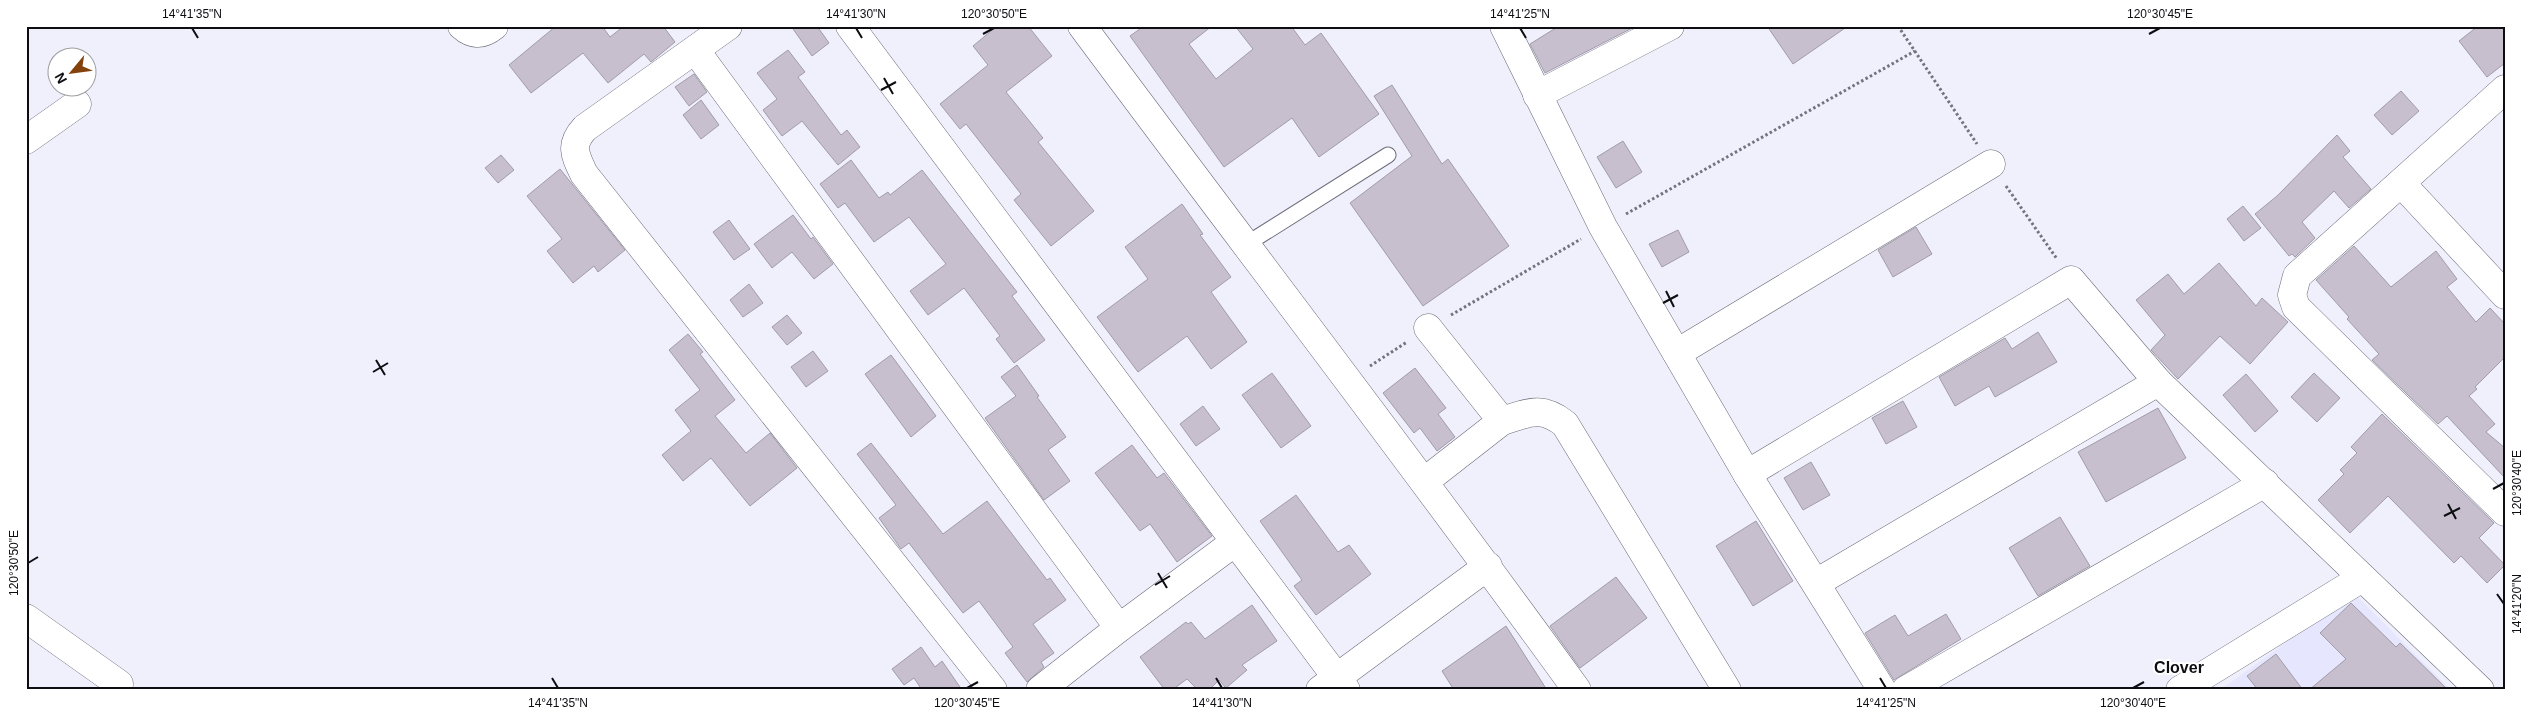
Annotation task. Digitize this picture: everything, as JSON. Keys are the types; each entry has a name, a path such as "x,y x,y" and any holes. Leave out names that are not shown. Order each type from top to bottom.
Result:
{"street":[{"path":"462,26 473,34 485,33 494,26"},
{"path":"728,26 696,51 585,128 577,137 574,153 580,167 993,690"},
{"path":"850,26 1235,542 1334,686 1488,566"},
{"path":"1082,26 1346,381 1425,481 1577,690"},
{"path":"1504,26 1603,227 1748,474 1882,690"},
{"path":"1537,95 1670,26"},
{"path":"696,51 1119,628"},
{"path":"2502,95 2297,276 2292,295 2296,308 2505,512"},
{"path":"26,140 77,104"},
{"path":"1677,353 1991,164"},
{"path":"2401,183 2505,295"},
{"path":"1748,474 2071,280 2158,382 2480,690"},
{"path":"1428,328 1502,421"},
{"path":"1816,583 2158,382"},
{"path":"1425,481 1502,421 1533,411 1546,412 1566,424 1727,690"},
{"path":"1906,690 2265,483"},
{"path":"1040,690 1119,628 1235,542"},
{"path":"2180,690 2362,578"},
{"path":"26,618 119,684"}],"lane":[{"path":"1245,245 1388,155"}],"path":[{"path":"1346,381 1428,328 1916,51"}],"shaded area":[{"path":"2354,593 2451,690 2220,690"}],"building":[{"path":"556,26 602,26 610,37 624,26 663,26 675,42 651,62 644,54 608,83 583,53 531,93 509,65"},
{"path":"791,26 817,26 829,43 812,56"},
{"path":"997,26 1028,26 1052,56 1006,92 1043,138 1038,142 1094,211 1051,246 1014,200 1021,194 966,124 960,129 940,104 988,65 973,46"},
{"path":"1144,26 1212,26 1189,44 1216,79 1253,49 1235,26 1291,26 1305,45 1321,33 1379,114 1319,157 1292,118 1224,167 1130,36"},
{"path":"1559,26 1636,26 1545,73 1530,44"},
{"path":"1767,26 1848,26 1793,64"},
{"path":"2478,26 2505,26 2505,63 2487,77 2459,41"},
{"path":"788,50 805,72 798,77 841,135 847,130 860,147 838,165 802,121 782,136 763,110 777,99 757,73"},
{"path":"694,74 707,92 689,106 675,87"},
{"path":"1392,85 1442,164 1448,159 1509,246 1423,306 1350,203 1412,156 1374,96"},
{"path":"2401,91 2419,111 2392,135 2374,115"},
{"path":"701,100 719,125 701,139 683,115"},
{"path":"2337,135 2350,151 2343,157 2371,189 2349,208 2334,191 2302,222 2315,238 2295,257 2292,254 2289,256 2255,214 2277,196"},
{"path":"1623,141 1642,172 1616,188 1597,157"},
{"path":"501,155 514,170 498,183 485,168"},
{"path":"851,160 879,198 888,192 890,195 922,170 1017,292 1012,296 1045,340 1014,363 996,339 1000,336 964,288 928,315 910,291 946,264 909,217 874,242 845,203 838,208 820,184"},
{"path":"560,169 625,250 598,272 594,266 573,283 547,251 562,239 527,196"},
{"path":"1182,204 1203,234 1200,235 1231,277 1211,292 1247,342 1211,369 1187,336 1138,372 1097,317 1148,279 1125,247"},
{"path":"2243,206 2261,228 2244,241 2227,219"},
{"path":"793,215 811,239 813,237 833,264 814,279 792,252 772,268 754,244"},
{"path":"729,220 750,249 734,260 713,232"},
{"path":"1916,227 1932,254 1893,277 1878,250"},
{"path":"1678,230 1689,252 1662,267 1649,244"},
{"path":"2354,246 2391,287 2436,251 2457,279 2447,287 2476,322 2490,308 2505,324 2505,357 2475,387 2477,389 2469,396 2495,424 2486,432 2505,448 2505,478 2447,416 2438,424 2372,360 2379,354 2347,319 2349,317 2316,280"},
{"path":"2219,263 2256,306 2262,298 2288,322 2250,364 2220,336 2178,379 2151,350 2165,335 2136,300 2168,274 2184,294"},
{"path":"749,284 763,303 743,317 730,300"},
{"path":"787,315 802,333 787,345 772,327"},
{"path":"2038,332 2057,362 1995,397 1989,386 1955,406 1939,377 2005,338 2012,349"},
{"path":"688,334 703,352 700,354 735,400 715,416 746,453 770,433 797,468 750,506 711,458 683,481 662,455 691,431 675,410 700,390 669,350"},
{"path":"813,351 828,371 806,387 791,367"},
{"path":"891,355 936,416 911,437 865,374"},
{"path":"1017,365 1066,437 1048,450 1070,481 1044,500 985,418 1016,396 1001,377"},
{"path":"1415,368 1446,408 1438,414 1455,437 1437,451 1420,428 1414,433 1383,393"},
{"path":"1272,373 1311,426 1281,448 1242,395"},
{"path":"2314,373 2340,398 2317,422 2291,397"},
{"path":"2246,374 2278,411 2255,432 2223,395"},
{"path":"1903,401 1917,427 1886,444 1872,418"},
{"path":"1203,406 1220,429 1196,446 1180,424"},
{"path":"2158,408 2186,458 2106,502 2078,452"},
{"path":"2382,414 2494,523 2479,538 2505,565 2487,583 2461,556 2454,563 2388,496 2350,533 2318,500 2344,474 2340,470 2357,453 2351,447"},
{"path":"871,443 943,534 987,501 1047,580 1050,578 1066,600 1033,624 1054,653 1041,662 1044,667 1027,682 1005,653 1013,647 979,601 963,613 909,543 901,549 879,518 896,505 857,454"},
{"path":"1132,445 1157,478 1164,473 1212,536 1177,562 1150,524 1140,531 1095,473"},
{"path":"1811,462 1830,495 1803,510 1784,478"},
{"path":"1296,495 1338,552 1349,545 1371,574 1316,615 1294,586 1302,580 1260,521"},
{"path":"2060,517 2090,566 2038,596 2009,548"},
{"path":"1756,521 1793,581 1753,606 1716,546"},
{"path":"1616,577 1647,618 1580,668 1550,626"},
{"path":"2351,603 2396,647 2400,643 2448,690 2309,690 2346,659 2320,633"},
{"path":"1252,605 1277,641 1242,665 1247,670 1226,688 1219,680 1209,690 1198,690 1187,679 1172,690 1165,690 1140,657 1186,622 1188,624 1191,622 1205,639"},
{"path":"1946,614 1961,639 1894,680 1865,633 1895,615 1908,636"},
{"path":"1506,626 1547,690 1454,690 1442,671"},
{"path":"921,647 935,667 942,661 962,690 922,690 914,678 904,685 892,669"},
{"path":"2276,654 2303,690 2258,690 2247,676"}],"district":[{"name":"Clover","path":"2179,667"}]}
